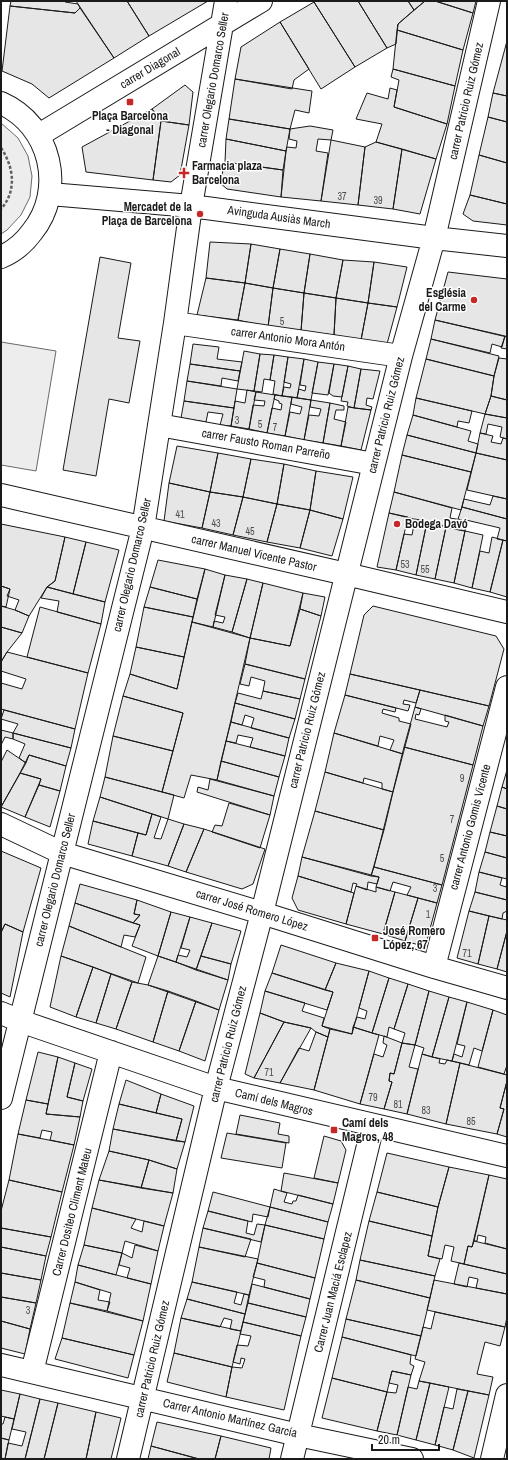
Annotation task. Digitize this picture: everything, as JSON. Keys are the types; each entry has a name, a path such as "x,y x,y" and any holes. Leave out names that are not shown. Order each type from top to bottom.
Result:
{"street":[{"name":"carrer Olegario Domarco Seller","path":"1,1098 10,1017 62,853 143,528 175,323 191,206 226,1"},
{"name":"carrer Diagonal","path":"39,135 262,1"},
{"name":"carrer Patricio Ruiz Gómez","path":"128,1459 216,1088 262,912 401,356 434,238 489,1"},
{"path":"1,103 9,106 22,116 39,135 47,153 50,168 50,194 45,212 38,226 17,248 1,257"},
{"name":"Avinguda Ausiàs March","path":"50,194 191,206 434,238 507,246"},
{"name":"carrer Antonio Mora Antón","path":"175,323 401,356"},
{"name":"carrer Fausto Roman Parreño","path":"159,425 374,464"},
{"name":"carrer Manuel Vicente Pastor","path":"1,496 507,612"},
{"name":"carrer Antonio Gomis Vicente","path":"434,967 507,687"},
{"name":"carrer José Romero López","path":"1,824 62,853 262,912 434,967 507,988"},
{"name":"Camí dels Magros","path":"10,1017 216,1088 507,1156"},
{"name":"Carrer Dositeo Climent Mateu","path":"32,1372 111,1052"},
{"name":"Carrer Juan Maciá Esclapez","path":"292,1459 374,1125"},
{"name":"Carrer Antonio Martínez García","path":"1,1365 298,1435 412,1459"},
{"path":"492,1459 507,1394"}],"path":[{"path":"1,148 8,158 12,169 10,192 1,209"}],"shaded area":[{"path":"1,123 18,138 28,156 32,176 30,197 21,215 7,230 1,234"},
{"path":"1,342 56,351 36,471 1,465"}],"building":[{"path":"11,1 65,1 78,4 80,8 75,13 10,6"},
{"path":"76,1 127,1 149,36 114,58"},
{"path":"127,1 208,1 149,36"},
{"path":"358,1 387,48 355,67 314,2"},
{"path":"358,1 408,1 414,10 398,24 396,44 387,48"},
{"path":"408,1 425,1 414,10"},
{"path":"425,1 435,1 473,13 463,50 397,30 398,24"},
{"path":"435,1 476,1 473,13"},
{"path":"314,2 355,67 321,89 280,22"},
{"path":"10,6 75,13 80,8 114,58 49,98 32,84 2,71"},
{"path":"280,22 309,69 294,80 292,89 235,79 241,47"},
{"path":"397,30 463,50 455,86 393,69"},
{"path":"507,41 507,96 493,93"},
{"path":"393,69 455,86 447,124 394,107 399,80 391,77"},
{"path":"235,79 312,91 309,113 295,110 290,129 229,119"},
{"path":"185,85 193,92 189,125 161,121 152,109"},
{"path":"390,88 397,90 394,107 447,124 436,159 376,142 382,124 356,119 367,93 388,99"},
{"path":"493,93 507,96 507,122 488,117"},
{"path":"152,109 161,121 153,180 86,172 82,147"},
{"path":"488,117 507,122 507,163 479,155"},
{"path":"229,119 290,129 286,151 226,139"},
{"path":"161,121 189,125 180,175 171,182 153,180"},
{"path":"310,126 333,130 331,140 318,139 316,151 328,153 321,201 281,197 287,147 296,148 297,141 289,139 290,129"},
{"path":"226,139 286,151 283,170 225,162"},
{"path":"331,140 365,147 358,205 321,201"},
{"path":"376,142 402,149 393,209 358,205 365,147"},
{"path":"402,149 436,159 420,214 393,209"},
{"path":"479,155 507,163 507,204 470,195"},
{"path":"225,162 283,170 281,197 227,189 220,183"},
{"path":"470,195 507,204 507,225 473,221 463,214"},
{"path":"210,242 251,244 245,283 206,278"},
{"path":"251,244 280,249 273,288 245,283"},
{"path":"280,249 310,254 304,293 273,288"},
{"path":"310,254 343,260 336,298 304,293"},
{"path":"100,257 131,263 118,338 140,341 129,403 109,399 96,476 63,470"},
{"path":"343,260 374,262 368,303 336,298"},
{"path":"374,262 407,267 397,307 368,303"},
{"name":"Església del Carme","path":"448,272 507,279 507,337 435,320"},
{"path":"206,278 245,283 238,320 197,315"},
{"path":"245,283 273,288 268,327 238,320"},
{"path":"273,288 304,293 301,331 268,327"},
{"path":"304,293 336,298 334,335 301,331"},
{"path":"336,298 368,303 361,340 334,335"},
{"path":"368,303 397,307 387,344 361,340"},
{"path":"435,320 505,336 502,347 492,344 490,353 431,339"},
{"path":"505,336 507,337 507,349 501,348"},
{"path":"431,339 499,356 494,376 426,359"},
{"path":"193,344 219,347 217,359 242,362 240,371 190,364"},
{"path":"244,351 260,354 254,391 237,389"},
{"path":"260,354 274,355 270,380 264,379 262,392 254,391"},
{"path":"274,355 288,357 282,396 273,394 275,381 270,380"},
{"path":"288,357 304,359 297,398 282,396 284,387 290,388 291,384 284,382"},
{"path":"499,358 507,359 507,400 491,396"},
{"path":"304,359 318,362 311,400 297,398 299,389 305,391 306,386 300,385"},
{"path":"426,359 494,376 491,396 485,414 416,398"},
{"path":"318,362 334,364 328,395 312,393"},
{"path":"190,364 240,371 238,381 222,378 221,386 187,381"},
{"path":"334,364 348,366 342,397 333,396 329,393"},
{"path":"348,366 361,369 354,408 347,406 348,402 341,401"},
{"path":"361,369 380,371 373,399 367,398 366,405 372,407 371,410 354,408"},
{"path":"187,381 237,389 234,408 184,401"},
{"path":"247,390 256,392 249,429 231,426 235,401 245,403"},
{"path":"256,392 275,395 267,433 249,429 253,405 264,406 265,401 254,400"},
{"path":"275,395 292,397 285,436 267,433 272,408 281,410 282,404 274,399"},
{"path":"491,396 507,400 507,418 485,414"},
{"path":"292,397 311,400 304,440 285,436 290,412 300,414 302,407 291,404"},
{"path":"416,398 472,411 469,423 458,421 457,427 413,415"},
{"path":"311,400 330,403 323,443 304,440 309,415 319,416 321,409 310,407"},
{"path":"184,401 234,408 231,426 220,425 223,414 208,412 206,422 181,418"},
{"path":"330,403 344,406 344,410 336,410 334,419 346,422 341,446 323,443"},
{"path":"348,407 371,410 361,450 341,446"},
{"path":"485,414 507,418 507,439 500,437 502,427 488,424 486,434 480,433"},
{"path":"413,415 471,431 468,441 478,444 476,453 407,435"},
{"path":"480,433 493,436 491,442 501,444 503,438 507,439 507,460 476,453"},
{"path":"407,435 476,453 471,472 402,455"},
{"path":"177,446 218,453 210,492 169,483"},
{"path":"218,453 251,459 243,497 210,492"},
{"path":"476,453 507,460 507,499 467,490"},
{"path":"402,455 471,472 461,510 394,492"},
{"path":"251,459 284,464 277,504 243,497"},
{"path":"284,464 316,471 310,510 277,504"},
{"path":"316,471 353,477 343,519 310,510"},
{"path":"169,483 210,492 202,528 164,521"},
{"path":"210,492 243,497 233,535 202,528"},
{"path":"394,492 452,508 450,518 462,520 459,530 389,513"},
{"path":"493,496 507,499 507,519 462,507 464,499 490,505"},
{"path":"243,497 277,504 267,542 233,535"},
{"path":"277,504 310,510 300,548 267,542"},
{"path":"462,507 507,519 507,541 497,539 500,528 466,520 465,531 459,530 462,520 458,519"},
{"path":"310,510 343,519 332,556 300,548"},
{"path":"389,513 408,517 396,570 377,567"},
{"path":"415,519 427,522 416,575 396,570 404,534 412,535"},
{"path":"427,522 446,527 435,579 416,575"},
{"path":"1,524 65,537 55,581 47,587 29,616 15,610 19,600 7,596 10,589 1,586"},
{"path":"446,527 465,531 454,583 435,579"},
{"path":"465,531 483,535 472,588 454,583"},
{"path":"65,537 86,542 73,594 47,587 55,581"},
{"path":"492,537 503,540 490,592 472,588 480,551 489,553"},
{"path":"503,540 507,541 507,597 490,592"},
{"path":"86,542 119,550 105,602 73,594"},
{"path":"158,560 205,569 197,599 150,587"},
{"path":"205,569 225,575 213,627 192,622"},
{"path":"225,575 247,579 232,632 213,627 214,621 223,623 225,617 215,615"},
{"path":"247,579 263,583 250,638 232,632"},
{"path":"263,583 303,593 290,646 250,638"},
{"path":"1,586 10,589 6,607 1,606"},
{"path":"47,587 105,602 101,624 57,612 59,601 41,598"},
{"path":"150,587 197,599 193,617 144,607"},
{"path":"303,593 325,597 321,616 300,609"},
{"path":"1,606 29,616 22,633 1,627"},
{"path":"373,606 496,636 504,649 489,706 350,674 364,615"},
{"path":"40,607 101,624 88,673 27,657"},
{"path":"144,607 193,617 184,657 136,647"},
{"path":"300,609 321,616 305,679 245,664 250,638 290,646"},
{"path":"192,622 250,638 217,780 191,775 184,798 162,792 183,713 123,696 130,674 177,689"},
{"path":"1,627 22,633 1,662"},
{"path":"136,647 184,657 177,689 130,674"},
{"path":"7,652 88,673 75,729 1,709 1,683 22,689 26,679 1,671 1,662"},
{"path":"245,664 305,679 300,699 263,691 265,681 251,677 249,686 240,684"},
{"path":"350,674 420,690 416,703 404,700 403,704 410,705 408,711 345,695"},
{"path":"420,690 489,706 483,726 415,707"},
{"path":"263,691 300,699 295,719 235,703 238,693 261,699"},
{"path":"345,695 396,708 395,712 383,709 382,713 399,718 399,721 411,724 403,754 390,750 394,740 380,736 378,746 334,733"},
{"path":"123,696 183,713 173,751 113,736"},
{"path":"235,703 295,719 289,738 251,728 254,718 245,715 242,725 231,722"},
{"path":"415,707 421,709 419,715 416,714 415,719 447,727 449,722 445,721 445,715 483,726 473,765 404,747"},
{"path":"4,710 75,729 71,748 13,733 18,724 1,719"},
{"path":"231,722 289,738 285,756 250,747 253,738 238,735 236,743 226,741"},
{"path":"1,730 13,733 13,739 5,737 1,745"},
{"path":"13,733 71,748 66,766 29,755 26,763 19,758 25,744 13,739"},
{"path":"334,733 403,754 393,792 382,789 382,783 364,778 363,783 325,772"},
{"path":"113,736 173,751 162,792 105,777"},
{"path":"226,741 285,756 279,777 221,761"},
{"path":"404,747 473,765 442,885 374,867"},
{"path":"7,750 26,763 1,807 1,762"},
{"path":"29,755 66,766 60,791 39,785 41,779 20,773"},
{"path":"221,761 279,777 274,796 217,780"},
{"path":"507,770 507,789 502,787"},
{"path":"325,772 393,792 384,830 315,811"},
{"path":"20,773 41,779 25,817 1,807"},
{"path":"105,777 174,795 168,819 100,797"},
{"path":"210,779 274,796 270,815 197,792 198,787 208,790"},
{"path":"39,785 60,791 50,827 25,817"},
{"path":"502,787 507,789 507,809 497,806"},
{"path":"100,797 152,814 146,835 93,821"},
{"path":"229,803 270,815 260,848 212,832 215,825 222,826"},
{"path":"497,806 507,809 507,836 490,832"},
{"path":"315,811 384,830 371,876 302,857"},
{"path":"152,814 161,817 154,838 161,839 168,819 184,824 168,866 132,856 138,833 146,835"},
{"path":"93,821 138,833 132,856 88,844"},
{"path":"184,824 204,829 186,872 168,866"},
{"path":"204,829 265,849 253,884 242,889 186,872"},
{"path":"490,832 507,836 507,858 485,852"},
{"path":"1,851 41,868 23,932 5,924 2,930 1,929"},
{"path":"485,852 507,858 507,879 479,872"},
{"path":"302,857 379,877 377,884 368,882 367,890 356,886 357,884 353,883 351,892 298,876"},
{"path":"374,867 442,885 437,903 407,895 411,887 393,882 390,891 376,887 379,877 371,876"},
{"path":"479,872 502,878 500,885 506,887 507,882 507,900 475,892"},
{"path":"298,876 354,893 346,924 298,910 292,898"},
{"path":"80,884 137,900 134,914 140,915 133,923 75,903"},
{"path":"356,886 376,892 376,887 395,892 383,934 346,924"},
{"path":"395,892 418,898 405,941 383,934"},
{"path":"475,892 507,900 507,911 503,913 502,919 469,911"},
{"path":"418,898 437,903 427,940 419,945 405,941"},
{"path":"137,900 171,912 158,956 132,946 140,925 133,923 140,915 134,914"},
{"path":"75,903 140,925 135,937 124,935 121,947 69,926"},
{"path":"469,911 489,916 478,964 457,958"},
{"path":"171,912 190,917 176,962 158,956"},
{"path":"489,916 507,920 507,931 497,969 478,964"},
{"path":"190,917 212,923 196,970 176,962 178,955 187,957 190,950 181,948"},
{"path":"212,923 241,931 231,964 201,956"},
{"path":"5,924 23,932 10,997 1,993 1,933"},
{"path":"69,926 146,957 138,983 61,956"},
{"path":"507,931 507,972 497,969"},
{"path":"281,945 336,963 325,990 272,973"},
{"path":"61,956 93,967 76,1017 50,1007"},
{"path":"158,956 228,980 219,1010 148,985"},
{"path":"201,956 231,964 228,980 196,970"},
{"path":"336,963 369,971 352,1034 322,1026 333,992 325,990"},
{"path":"93,967 111,974 96,1023 76,1017"},
{"path":"369,971 389,978 372,1033 353,1027 357,1017 365,1019 367,1011 359,1008"},
{"path":"272,973 333,992 327,1010 265,991"},
{"path":"111,974 132,982 116,1029 96,1023"},
{"path":"389,978 408,984 394,1029 389,1027 387,1037 372,1033"},
{"path":"132,982 168,991 153,1042 116,1029"},
{"path":"408,984 429,991 415,1045 402,1043 405,1033 394,1029"},
{"path":"168,991 196,1001 179,1051 153,1042"},
{"path":"265,991 305,1003 302,1011 324,1018 322,1026 330,1029 328,1037 311,1028 284,1022 260,1013"},
{"path":"429,991 449,997 432,1057 422,1054 424,1048 415,1045"},
{"path":"449,997 467,1002 452,1061 432,1057"},
{"path":"196,1001 219,1010 205,1061 179,1051"},
{"path":"467,1002 493,1010 482,1051 474,1048 469,1065 452,1061 454,1054 462,1057 465,1046 457,1044"},
{"path":"493,1010 507,1015 507,1065 504,1074 478,1067"},
{"path":"260,1013 284,1022 254,1078 245,1074"},
{"path":"284,1022 311,1028 280,1083 254,1078"},
{"path":"353,1027 379,1035 360,1104 314,1090 330,1029 352,1034"},
{"path":"316,1032 328,1037 314,1090 280,1083 299,1048 309,1051"},
{"path":"384,1036 402,1043 394,1074 390,1073 389,1081 392,1082 384,1109 360,1104 374,1054 383,1057 387,1045 383,1043"},
{"path":"402,1043 415,1045 409,1067 418,1069 407,1114 384,1109 392,1082 389,1081 390,1073 394,1074"},
{"path":"38,1052 58,1057 48,1104 26,1100"},
{"path":"422,1054 440,1059 439,1063 445,1064 447,1060 460,1063 446,1124 407,1114"},
{"path":"58,1057 75,1063 67,1097 83,1101 80,1117 46,1114"},
{"path":"75,1063 92,1069 83,1101 67,1097"},
{"path":"460,1063 507,1075 507,1081 500,1108 504,1109 497,1134 446,1124"},
{"path":"126,1080 161,1094 156,1113 119,1104"},
{"path":"507,1081 507,1137 497,1134 504,1109 500,1108"},
{"path":"161,1094 194,1106 185,1142 176,1141 182,1119 156,1113"},
{"path":"26,1100 48,1104 46,1114 80,1117 74,1145 50,1140 52,1132 42,1130 40,1138 18,1134"},
{"path":"119,1104 182,1119 176,1141 113,1129"},
{"path":"240,1115 280,1123 278,1134 289,1136 289,1143 236,1134"},
{"path":"113,1129 185,1142 177,1169 149,1160 109,1151"},
{"path":"227,1133 286,1143 282,1168 221,1158"},
{"path":"18,1134 74,1145 62,1192 9,1180"},
{"path":"324,1136 341,1141 346,1150 338,1183 314,1178"},
{"path":"109,1151 149,1160 141,1188 99,1180"},
{"path":"387,1153 449,1167 438,1207 377,1192"},
{"path":"149,1160 177,1169 173,1193 141,1188"},
{"path":"449,1167 489,1175 472,1247 468,1246 464,1264 451,1261 454,1247 445,1245 442,1259 428,1256 438,1207"},
{"path":"284,1173 338,1183 333,1204 281,1191"},
{"path":"489,1175 507,1179 507,1249 485,1243 486,1237 478,1235 477,1241 474,1241"},
{"path":"9,1180 62,1192 51,1237 1,1228 1,1211"},
{"path":"99,1180 173,1193 164,1226 92,1208"},
{"path":"274,1189 287,1193 284,1202 292,1204 293,1201 296,1201 298,1195 333,1204 328,1222 270,1207"},
{"path":"213,1192 270,1207 268,1217 253,1214 252,1222 208,1211"},
{"path":"377,1192 438,1207 432,1236 369,1221"},
{"path":"270,1207 328,1222 324,1239 265,1225"},
{"path":"92,1208 136,1219 131,1228 142,1232 144,1221 164,1226 158,1251 125,1241 122,1253 84,1245"},
{"path":"208,1211 248,1221 246,1233 254,1235 257,1224 265,1225 261,1242 203,1228"},
{"path":"369,1221 432,1236 428,1256 440,1259 435,1276 360,1260"},
{"path":"265,1225 324,1239 315,1278 257,1263"},
{"path":"1,1228 51,1237 46,1256 1,1247"},
{"path":"203,1228 251,1239 245,1257 199,1247"},
{"path":"474,1241 507,1249 507,1274 464,1264 468,1246 472,1247"},
{"path":"84,1245 122,1253 116,1275 78,1265"},
{"path":"135,1245 158,1251 151,1284 127,1278 130,1268 119,1265 122,1253 132,1258"},
{"path":"1,1247 46,1256 41,1280 1,1273"},
{"path":"199,1247 258,1259 249,1295 192,1282"},
{"path":"360,1260 435,1276 430,1298 356,1280"},
{"path":"257,1263 315,1278 310,1299 264,1287 265,1280 253,1277"},
{"path":"459,1263 507,1274 507,1294 476,1288 478,1279 469,1277 467,1287 454,1284"},
{"path":"78,1265 151,1284 143,1321 107,1311 111,1293 75,1282"},
{"path":"1,1273 41,1280 36,1303 1,1297"},
{"path":"356,1280 430,1298 421,1336 346,1319"},
{"path":"434,1280 507,1294 507,1317 505,1327 427,1310"},
{"path":"75,1282 100,1290 98,1300 110,1302 107,1311 70,1303"},
{"path":"192,1282 237,1292 234,1303 241,1305 244,1294 249,1295 245,1314 187,1299"},
{"path":"252,1284 310,1299 306,1317 248,1303"},
{"path":"1,1297 36,1303 30,1329 1,1321"},
{"path":"187,1299 245,1314 241,1331 230,1329 232,1320 224,1318 220,1327 181,1318"},
{"path":"70,1303 143,1321 134,1355 62,1338"},
{"path":"248,1303 306,1317 301,1336 243,1322"},
{"path":"435,1312 505,1327 500,1346 485,1342 477,1374 493,1377 489,1395 419,1381 425,1362 415,1359 423,1327 431,1329"},
{"path":"181,1318 241,1331 232,1367 174,1353"},
{"path":"346,1319 421,1336 416,1356 342,1337"},
{"path":"1,1321 30,1329 25,1354 1,1348"},
{"path":"243,1322 301,1336 284,1410 226,1397 232,1367 242,1368 245,1359 241,1358 240,1364 233,1362 237,1345 248,1346 251,1336 240,1334"},
{"path":"342,1337 411,1355 410,1364 414,1366 411,1375 392,1371 387,1392 332,1378"},
{"path":"62,1338 134,1355 128,1378 55,1359"},
{"path":"174,1353 232,1367 226,1397 167,1382"},
{"path":"392,1371 411,1375 397,1435 377,1431 387,1392 396,1393 398,1385 389,1383"},
{"path":"332,1378 387,1392 377,1431 322,1418"},
{"path":"419,1381 430,1383 416,1440 397,1435 408,1387 417,1389"},
{"path":"430,1383 449,1387 435,1445 416,1440"},
{"path":"457,1389 468,1391 453,1450 435,1445 444,1407 453,1409"},
{"path":"1,1390 20,1394 14,1419 1,1416"},
{"path":"468,1391 489,1395 474,1458 453,1450"},
{"path":"20,1394 40,1399 25,1459 5,1459 8,1443 22,1446 26,1432 12,1429"},
{"path":"40,1399 58,1403 44,1459 25,1459"},
{"path":"58,1403 96,1412 86,1459 44,1459"},
{"path":"96,1412 121,1418 111,1459 86,1459"},
{"path":"5,1417 14,1419 9,1440 1,1438 1,1424 3,1424"},
{"path":"157,1422 221,1436 215,1459 199,1459 151,1446"},
{"path":"221,1436 271,1448 269,1459 215,1459"},
{"path":"1,1438 9,1440 5,1459 1,1458"},
{"path":"151,1446 199,1459 148,1459"}],"place":[{"name":"Plaça Barcelona - Diagonal","path":"130,102"},
{"name":"Farmacia plaza Barcelona","path":"184,173"},
{"name":"Mercadet de la Plaça de Barcelona","path":"200,214"},
{"name":"Església del Carme","path":"474,300"},
{"name":"Bodega Davó","path":"397,524"},
{"name":"José Romero López, 67","path":"375,938"},
{"name":"Camí dels Magros, 48","path":"334,1130"}]}
